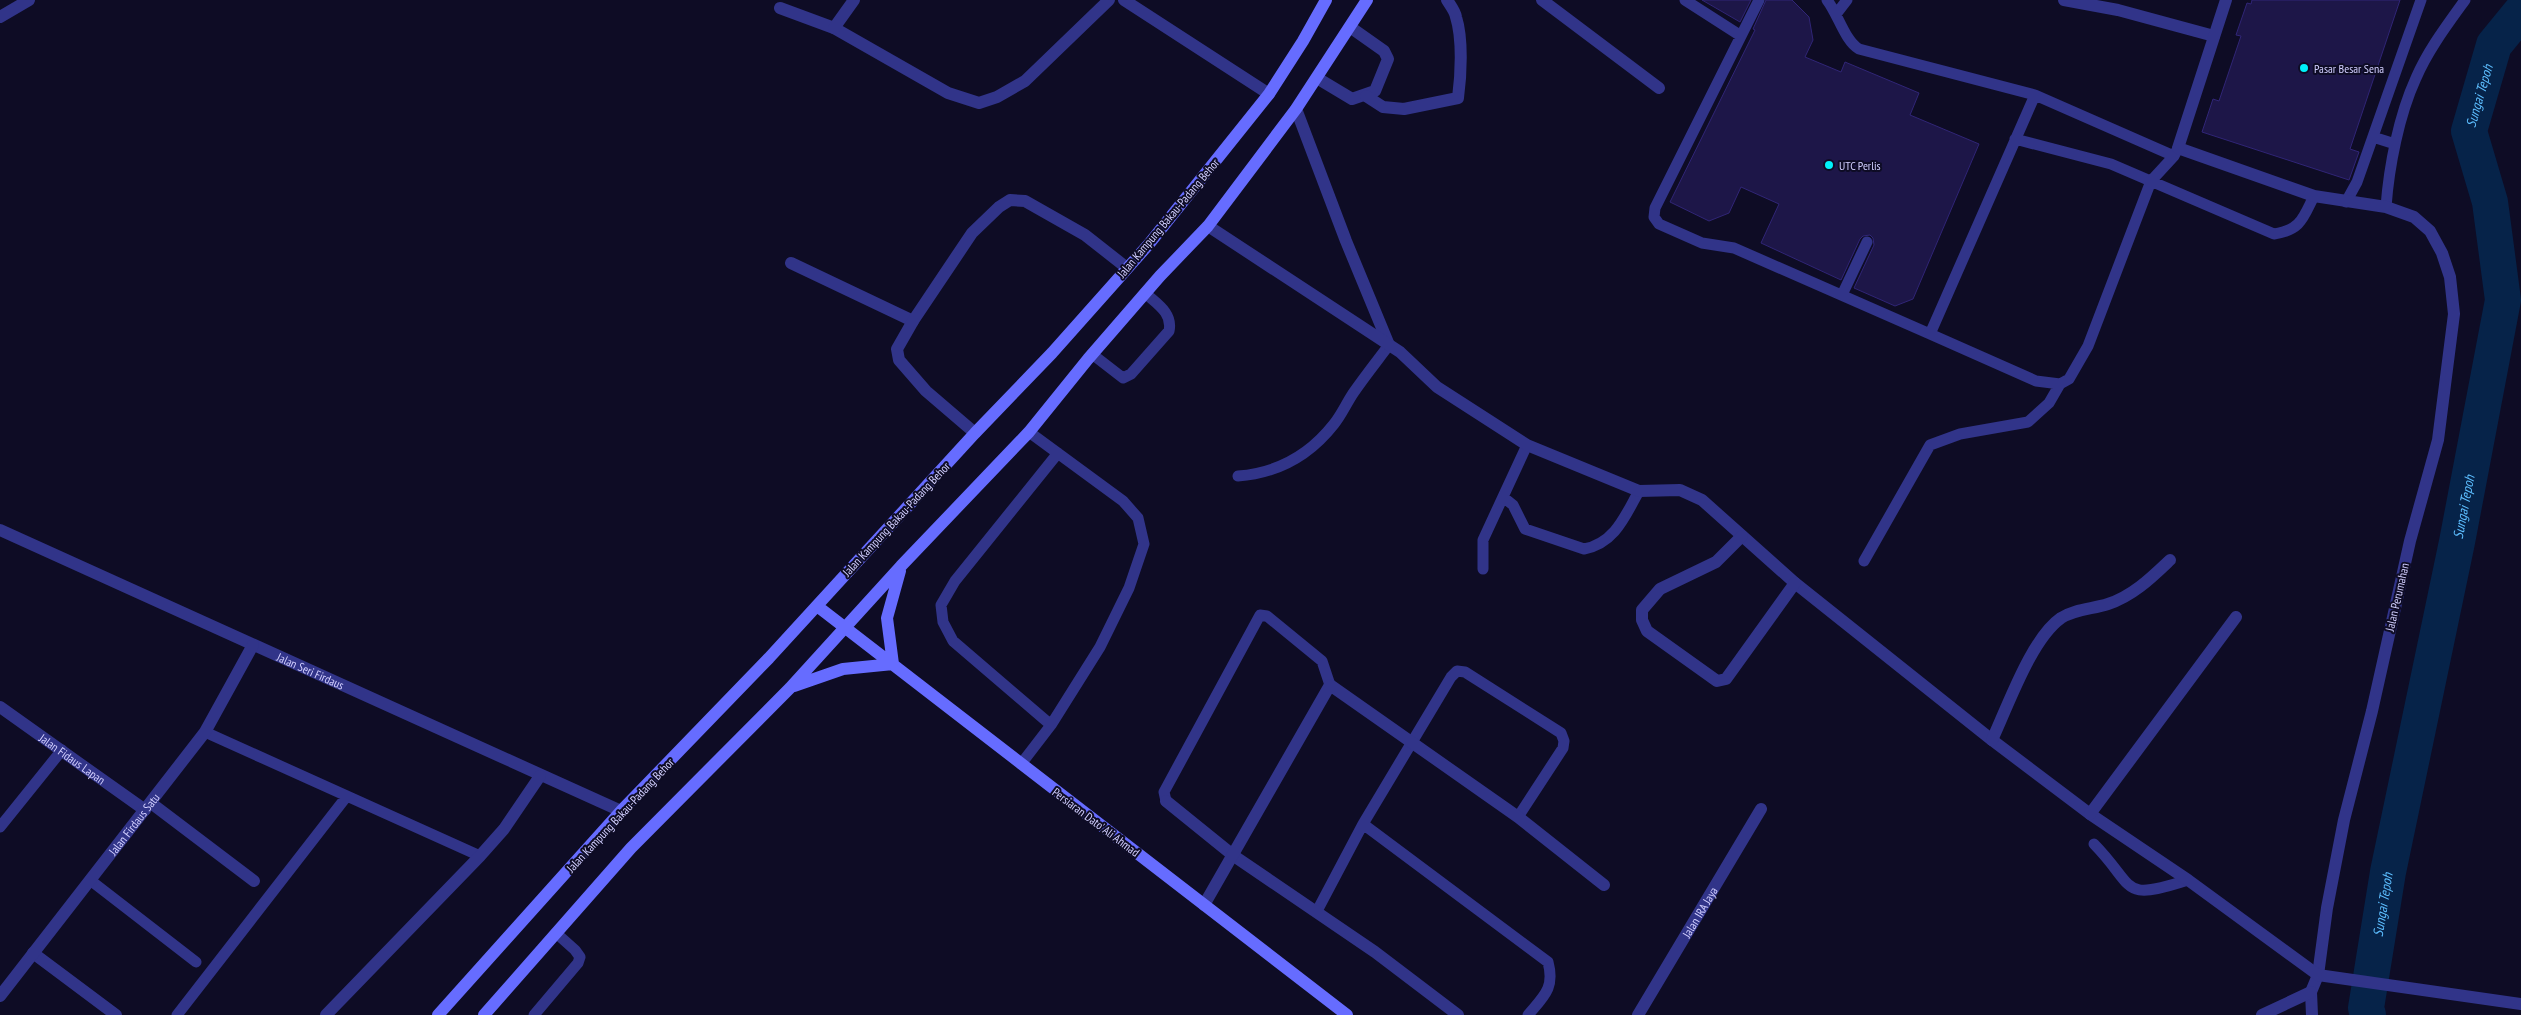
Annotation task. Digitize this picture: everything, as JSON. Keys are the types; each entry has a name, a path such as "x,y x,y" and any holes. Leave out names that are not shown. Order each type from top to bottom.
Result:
{"street":[{"path":"0,17 29,0"},
{"path":"834,28 854,0"},
{"path":"780,8 834,28 948,93 979,102 997,97 1024,81 1109,0"},
{"path":"1124,0 1269,94"},
{"name":"Jalan Kampung Bakau-Padang Behor","path":"438,1015 621,811 692,740 817,606 975,433 1052,353 1149,244 1269,94 1303,41 1326,0"},
{"path":"484,1015 631,848 790,688 901,566 1029,432 1092,354 1145,293 1208,226 1296,109 1367,0"},
{"path":"1366,96 1383,107 1404,109 1458,98 1460,84 1459,31 1456,16 1447,0"},
{"path":"2064,0 2118,10 2214,36"},
{"path":"2176,152 2226,0"},
{"path":"1547,2 1659,88"},
{"path":"1317,78 1352,99 1366,96 1375,90 1388,59 1384,51 1350,27"},
{"path":"1296,109 1346,241 1389,345"},
{"name":"Jalan Perumahan","path":"2176,152 2314,196 2386,208 2414,217 2430,231 2442,254 2450,277 2454,314 2438,440 2410,540 2372,711 2344,820 2327,908 2318,975 2311,992 2312,1015"},
{"path":"975,433 926,391 899,360 898,349 912,321 972,233 999,207 1010,200 1025,201 1085,235 1127,268"},
{"path":"1208,226 1400,352 1436,387 1527,445 1639,491 1680,490 1702,500 1796,584 1992,740 2090,814 2188,880 2318,975 2337,976 2521,1004"},
{"path":"791,263 912,321"},
{"name":"Jalan Seri Firdaus","path":"0,530 540,776 621,811"},
{"path":"1742,536 1716,562 1660,589 1642,610 1642,620 1647,631 1717,681 1726,679 1796,584"},
{"path":"1992,740 2038,644 2054,625 2071,613 2107,604 2129,594 2150,579 2170,560"},
{"path":"790,688 843,669 893,664 887,618 901,566"},
{"name":"Persiaran Dato' Ali Ahmad","path":"817,606 1347,1015"},
{"path":"2090,814 2236,617"},
{"name":"Jalan Firdaus Satu","path":"0,996 205,732 253,645"},
{"path":"1204,905 1234,856 1330,685 1518,818 1604,885"},
{"name":"Jalan Fidaus Lapan","path":"0,707 148,806 254,881"},
{"path":"326,1015 480,856 504,829 540,776"},
{"path":"1166,801 1234,856 1317,911 1444,1002 1458,1015"},
{"name":"Jalan IRA Jaya","path":"1638,1015 1761,809"},
{"path":"33,953 116,1015"},
{"path":"2262,1015 2311,992"}],"lane":[{"path":"1686,0 1741,36"},
{"path":"1759,0 1655,208 1654,217 1660,224 1702,243 1734,248 2036,381 2060,384"},
{"path":"1827,0 1837,13 1852,45 1859,49 2034,95 2176,152 2151,181 2088,346 2069,379 2060,384 2049,403 2028,422 1960,434 1930,445 1864,561"},
{"path":"1837,13 1847,0"},
{"path":"2346,202 2357,182 2421,0"},
{"path":"2386,208 2388,182 2395,144 2416,78 2438,38 2464,0"},
{"path":"1930,334 2034,95"},
{"path":"2373,137 2395,144"},
{"path":"2015,139 2111,164 2274,234 2289,232 2301,223 2314,196"},
{"path":"1842,295 1867,242"},
{"path":"1092,354 1123,378 1131,374 1169,331 1168,315 1145,293"},
{"path":"1238,476 1261,474 1276,469 1309,450 1334,424 1354,392 1389,345"},
{"path":"1022,764 1051,725 1100,646 1129,588 1144,544 1138,518 1123,501 1029,432"},
{"path":"1483,569 1483,540 1527,445"},
{"path":"1051,725 953,641 943,622 941,606 955,580 1058,453"},
{"path":"1503,496 1513,505 1525,529 1584,548 1599,544 1618,530 1639,491"},
{"path":"1166,801 1164,792 1260,615 1267,616 1322,661 1330,685"},
{"path":"1317,911 1362,824 1451,677 1457,671 1465,672 1561,733 1564,741 1563,748 1518,818"},
{"path":"205,732 480,856"},
{"path":"0,827 62,750"},
{"path":"177,1015 347,796"},
{"path":"1362,824 1548,962 1552,977 1546,994 1528,1015"},
{"path":"2094,844 2109,859 2126,885 2135,890 2143,892 2188,880"},
{"path":"90,880 196,962"},
{"path":"534,1015 578,963 580,957 556,933"}],"building":[{"path":"1702,0 1751,0 1740,22"},
{"name":"UTC Perlis","path":"1766,0 1792,0 1809,17 1813,40 1805,57 1841,72 1845,62 1919,93 1910,115 1979,144 1913,299 1895,306 1854,288 1874,245 1873,238 1870,235 1863,236 1860,239 1841,280 1761,243 1779,204 1741,187 1729,213 1709,221 1670,202 1755,30 1753,29"},
{"name":"Pasar Besar Sena","path":"2252,0 2400,0 2350,149 2359,152 2349,180 2202,132 2213,99 2219,101 2241,36 2236,35 2247,3 2251,4"}],"waterway":[{"name":"Sungai Tepoh","path":"2368,1015 2366,1008 2388,872 2457,542 2503,300 2490,202 2469,131 2494,45 2521,12"}],"place":[{"name":"Pasar Besar Sena","path":"2304,68"},
{"name":"UTC Perlis","path":"1829,165"}]}
